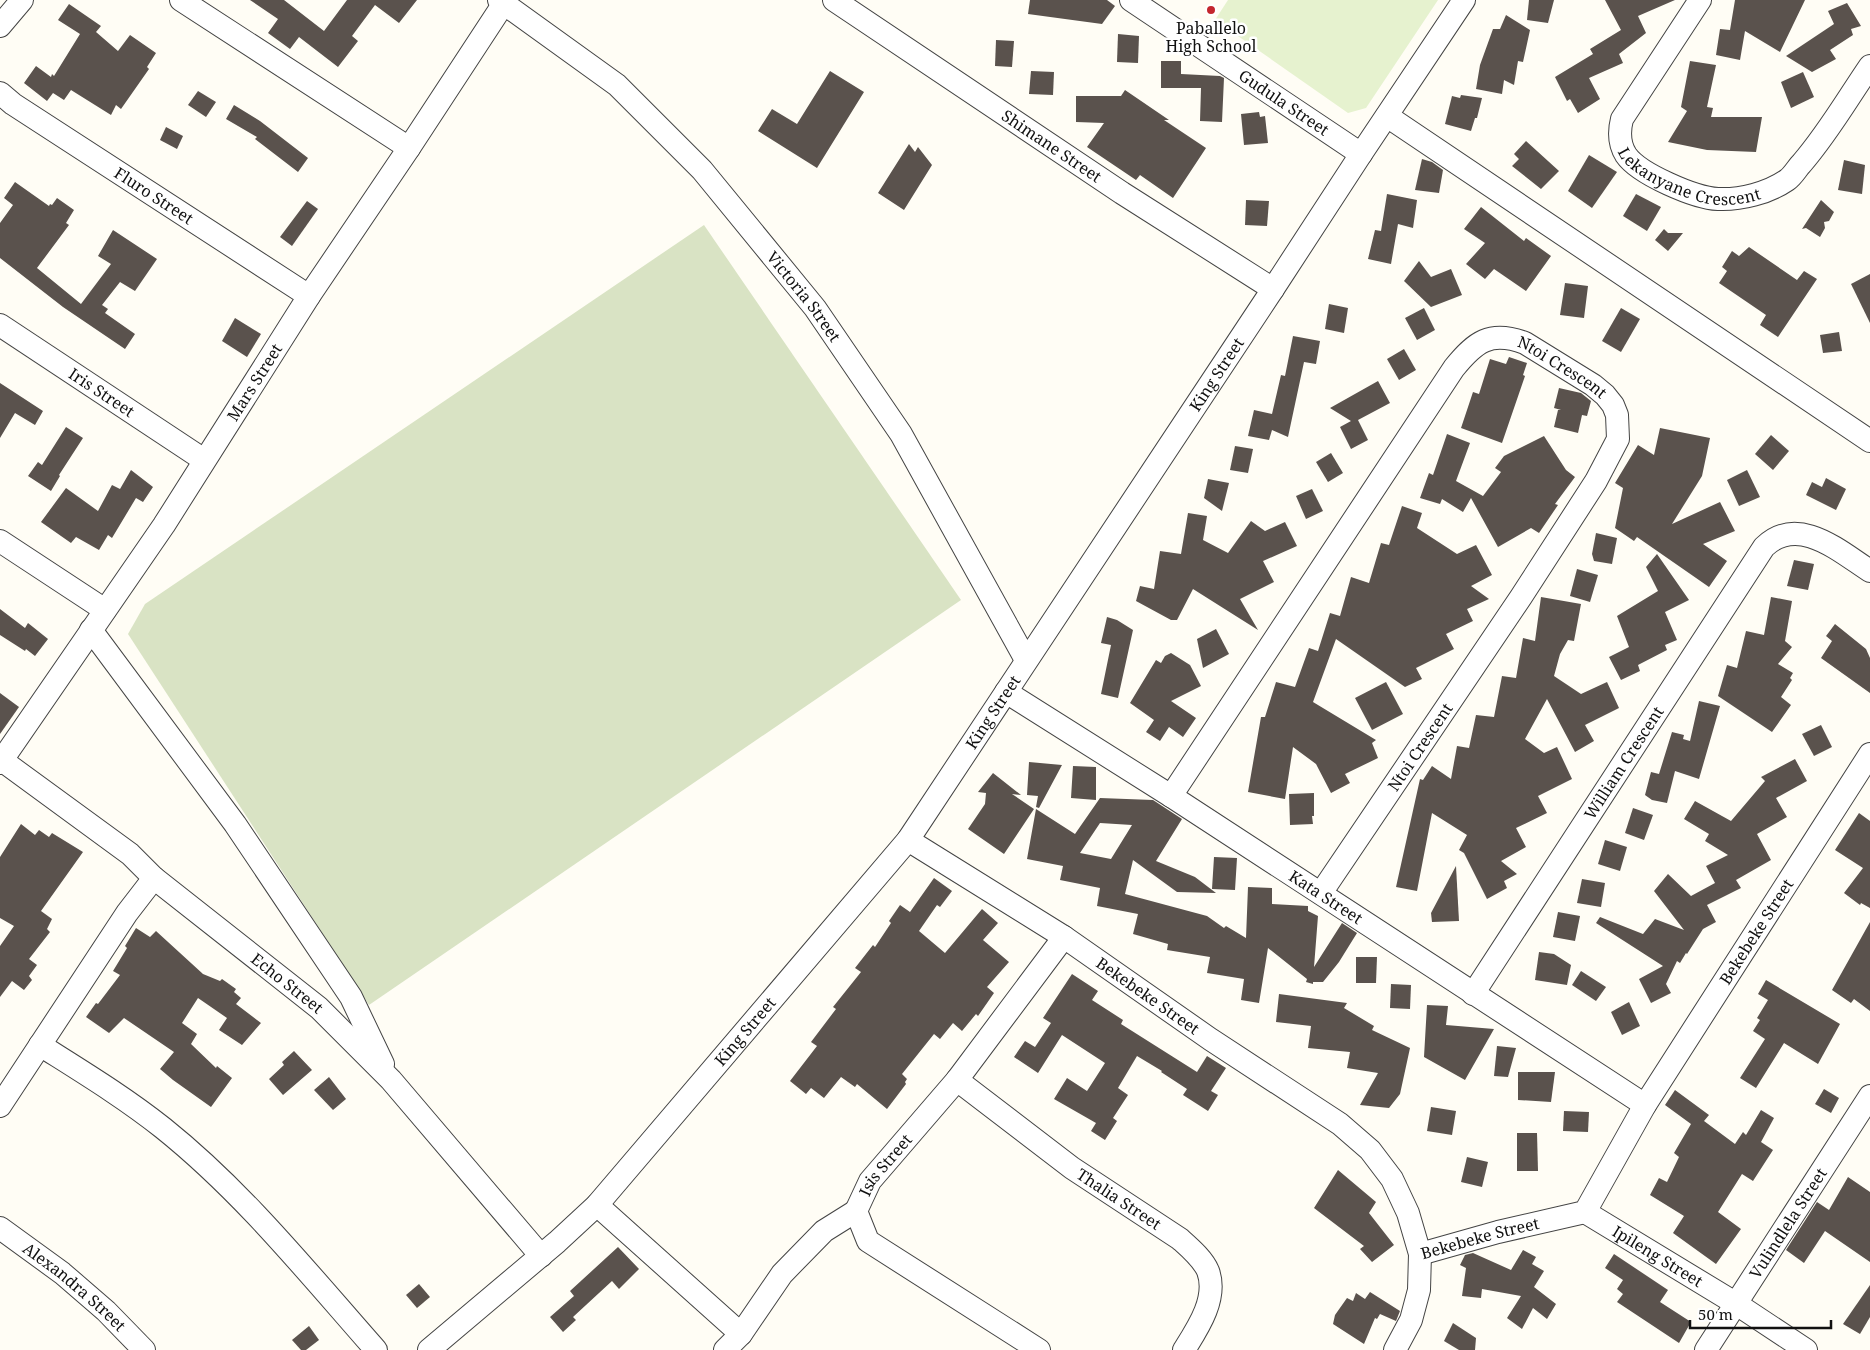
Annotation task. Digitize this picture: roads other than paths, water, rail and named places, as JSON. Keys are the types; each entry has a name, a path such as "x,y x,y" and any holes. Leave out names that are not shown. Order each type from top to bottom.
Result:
{"street":[{"path":"0,26 22,0"},
{"path":"181,0 409,148"},
{"name":"Gudula Street","path":"1131,0 1361,154"},
{"name":"King Street","path":"430,1350 541,1256 597,1205 908,840 1464,0"},
{"name":"Lekanyane Crescent","path":"1700,0 1622,118 1620,127 1622,145 1633,163 1650,174 1697,196 1718,199 1743,197 1768,190 1788,179 1814,149 1870,66"},
{"name":"Mars Street","path":"1,760 164,525 309,296 409,148 503,1"},
{"name":"Victoria Street","path":"503,1 617,85 702,170 815,308 901,434 1026,660"},
{"name":"Shimane Street","path":"840,2 1122,192 1273,289"},
{"name":"Fluro Street","path":"0,93 14,104 309,296"},
{"path":"1387,116 1870,441"},
{"name":"Iris Street","path":"0,325 204,460"},
{"name":"Ntoi Crescent","path":"1171,796 1467,351 1476,344 1488,339 1502,337 1515,339 1592,385 1605,395 1618,415 1618,439 1612,453 1521,597 1321,893"},
{"name":"William Crescent","path":"1473,994 1771,540 1780,536 1803,533 1823,541 1870,571"},
{"path":"0,541 104,610"},
{"path":"90,630 235,824 340,980 351,997 391,1080"},
{"name":"Kata Street","path":"1006,692 1171,796 1645,1105"},
{"name":"Bekebeke Street","path":"908,840 1064,937 1210,1039 1340,1124 1370,1150 1392,1179 1408,1213 1420,1254 1498,1232 1585,1212 1645,1105 1870,754"},
{"name":"Echo Street","path":"1,760 130,854 154,878 319,1008 391,1080 541,1256"},
{"path":"0,1106 127,913 154,878"},
{"name":"Isis Street","path":"1039,1350 868,1241 856,1211 870,1180 957,1080 1064,937"},
{"path":"40,1045 95,1080 162,1127 200,1160 233,1191 376,1350"},
{"name":"Thalia Street","path":"957,1080 1072,1168 1180,1239 1195,1253 1208,1271 1211,1290 1205,1313 1184,1350"},
{"name":"Vulindlela Street","path":"1706,1350 1870,1096"},
{"path":"597,1205 741,1334"},
{"path":"726,1350 741,1334 782,1274 824,1231 856,1211"},
{"name":"Ipileng Street","path":"1585,1212 1735,1303 1806,1350"},
{"name":"Alexandra Street","path":"0,1228 62,1274 106,1311 144,1350"},
{"path":"1395,1350 1410,1320 1419,1290 1420,1254"}],"place":[{"name":"Paballelo High School","path":"1211,10"}]}
